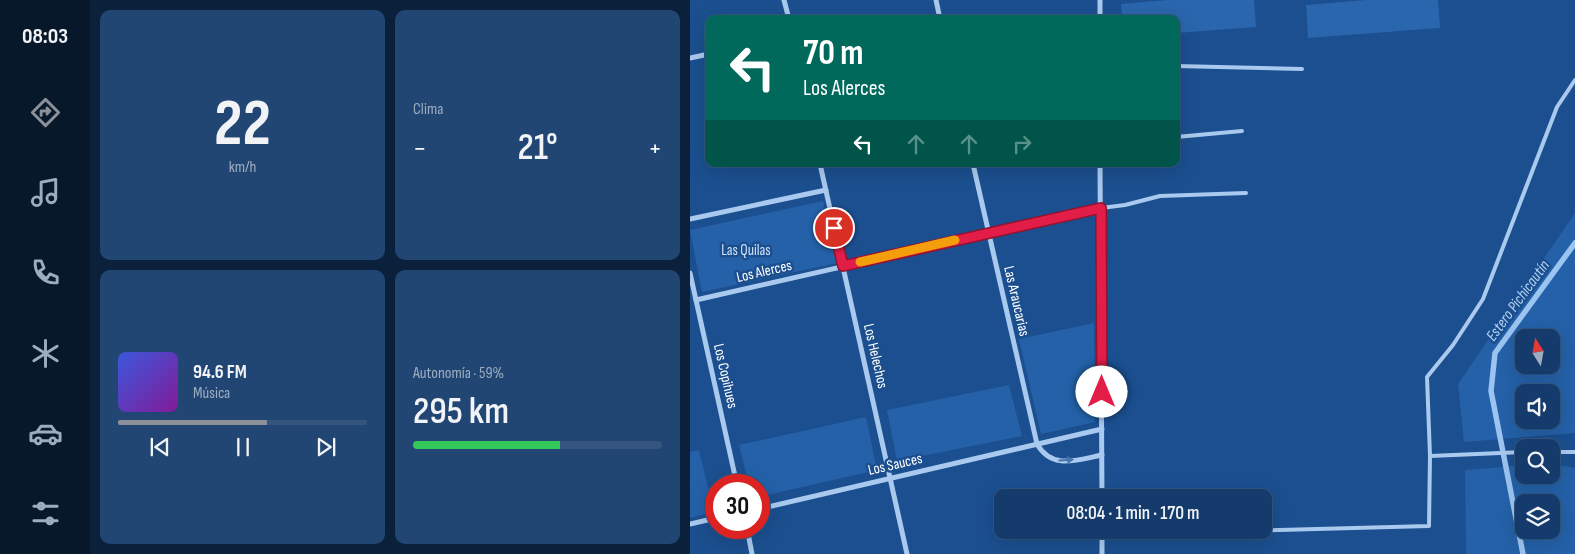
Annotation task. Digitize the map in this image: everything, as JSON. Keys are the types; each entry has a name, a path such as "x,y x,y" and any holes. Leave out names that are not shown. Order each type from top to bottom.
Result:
{"street":[{"path":"784,0 787,15"},
{"path":"936,0 939,15"},
{"path":"1100,0 1100,15"},
{"path":"690,58 705,55"},
{"name":"Los Helechos","path":"821,167 907,554"},
{"name":"Las Araucarias","path":"974,167 1037,444"},
{"path":"1100,167 1102,489"},
{"path":"690,219 826,190"},
{"name":"Los Alerces","path":"696,300 1101,208"},
{"name":"Los Copihues","path":"690,273 735,474"},
{"name":"Los Sauces","path":"770,505 1102,429"},
{"path":"1037,444 1047,456 1060,462 1102,454"},
{"path":"690,524 705,521"},
{"path":"749,539 752,554"},
{"path":"1102,539 1102,554"}],"lane":[{"path":"1180,66 1302,69"},
{"path":"1272,530 1429,526 1430,456 1427,377 1453,345 1483,298 1557,107 1575,80"},
{"path":"1180,137 1242,131"},
{"path":"1101,208 1125,205 1160,196 1246,193"},
{"path":"1430,456 1515,452"},
{"path":"1560,452 1575,452"}],"green space":[{"name":"Las Quilas","path":"823,201 837,263 702,292 690,230"},
{"path":"1575,213 1575,433 1464,442 1458,384"},
{"path":"1094,323 1095,422 1041,434 1019,339"},
{"path":"1009,385 1022,436 897,461 887,410"},
{"path":"866,417 877,470 770,494 770,474 746,474 739,445"},
{"path":"699,450 705,475 705,514 690,518 690,452"},
{"path":"1515,466 1515,484 1560,484 1560,466 1575,468 1575,554 1466,554 1465,470"}],"building":[{"path":"1167,0 1254,0 1256,27 1180,33 1180,15 1122,15 1121,4"},
{"path":"1366,0 1438,0 1440,28 1308,38 1306,5"}],"waterway":[{"name":"Estero Pichicautín","path":"1523,554 1491,391 1495,353 1575,243"}],"slow traffic":[{"path":"860,262 955,240"}],"route":[{"path":"834,228 843,266 1101,208 1102,392"}]}
